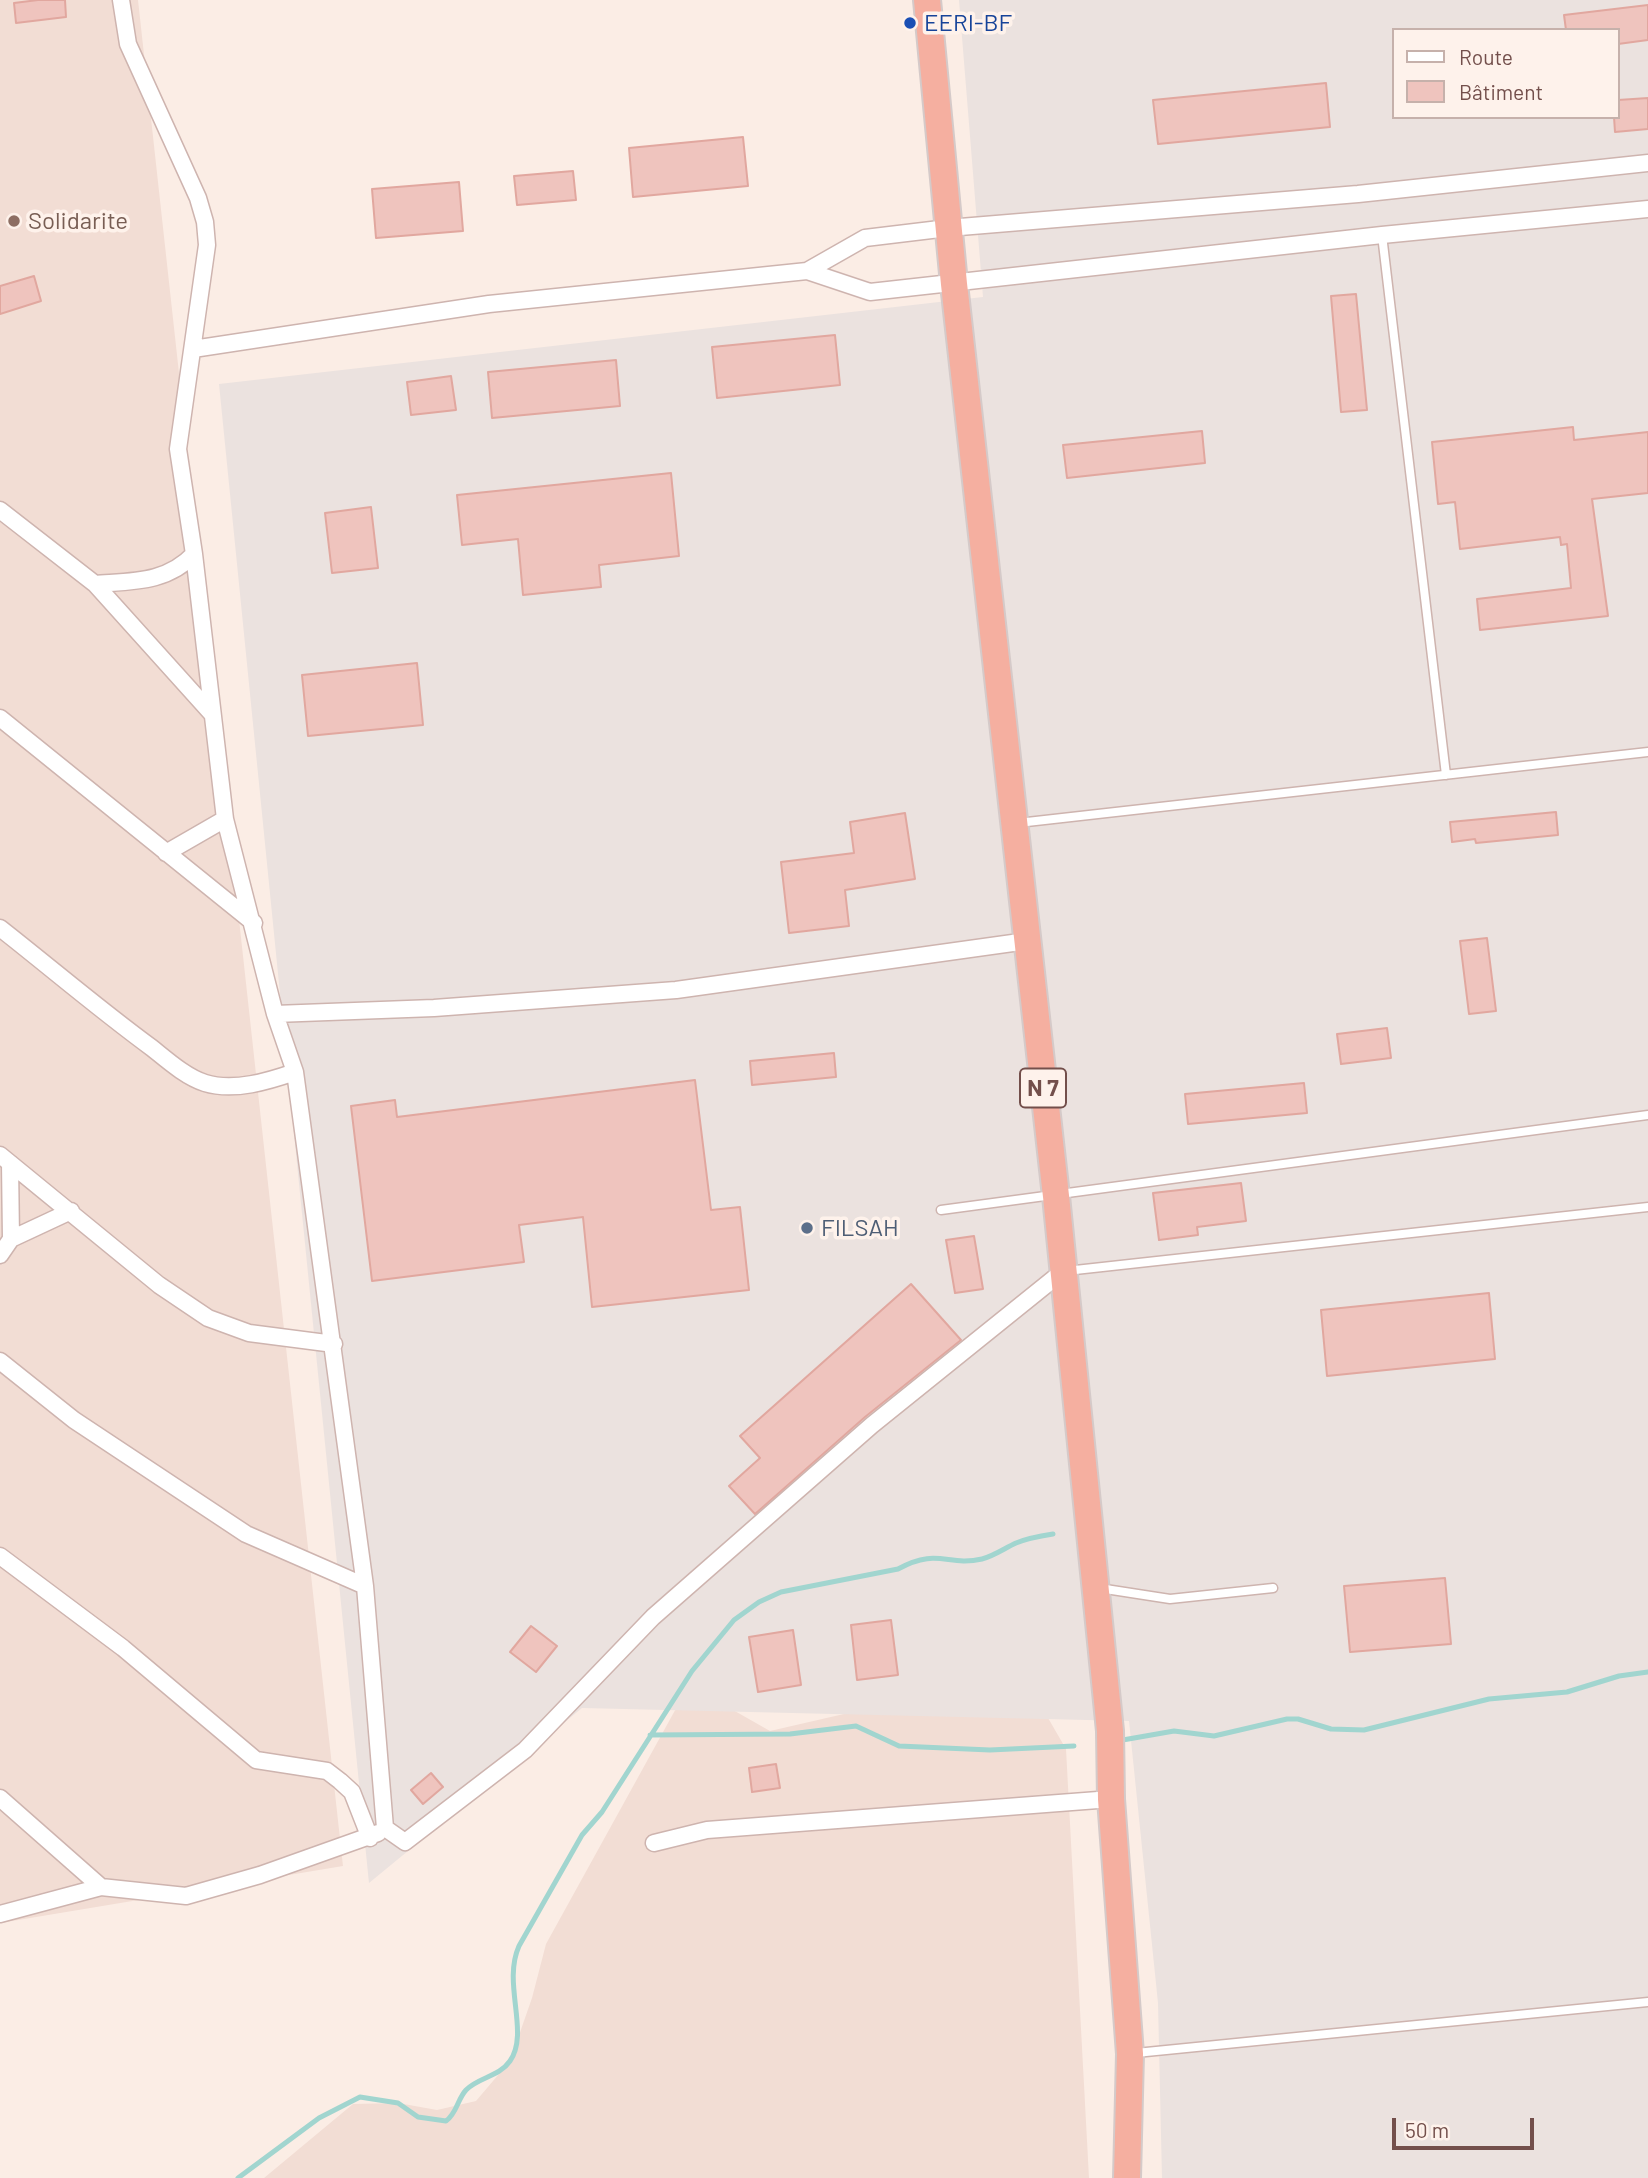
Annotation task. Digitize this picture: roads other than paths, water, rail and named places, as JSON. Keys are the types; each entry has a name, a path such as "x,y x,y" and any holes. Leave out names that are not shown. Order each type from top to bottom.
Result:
{"highway":[{"name":"N 7","path":"927,0 948,228 1016,823 1110,1731 1111,1799 1130,2054 1127,2178"}],"street":[{"path":"121,0 128,44 198,198 205,222 207,245 178,438 225,819 254,923 275,1014 295,1072 365,1586 386,1828 405,1842 525,1750 653,1618 872,1425 1062,1272"},
{"path":"193,349 489,304 807,271 864,238 948,228 1359,194 1648,163"},
{"path":"807,271 870,292 1382,234 1648,209"},
{"path":"0,510 95,584 212,714"},
{"path":"95,584 163,577 182,567 194,554"},
{"path":"0,718 254,923"},
{"path":"166,852 225,819"},
{"path":"0,928 176,1067 205,1083 234,1086 268,1081 295,1072"},
{"path":"275,1014 434,1008 676,990 1027,941"},
{"path":"5,1159 159,1285 208,1318 249,1333 334,1343"},
{"path":"5,1159 11,1239"},
{"path":"0,1255 11,1239 71,1211"},
{"path":"0,1361 74,1420 246,1534 365,1586"},
{"path":"0,1556 123,1648 256,1760 327,1771 341,1781 352,1792 370,1838"},
{"path":"0,1798 101,1887"},
{"path":"654,1843 707,1830 1111,1799"},
{"path":"0,1914 101,1887 186,1896 260,1875 370,1838 386,1828"}],"lane":[{"path":"1382,234 1446,775"},
{"path":"1016,823 1648,752"},
{"path":"941,1210 1648,1115"},
{"path":"1062,1272 1648,1208"},
{"path":"1096,1588 1170,1600 1273,1588"},
{"path":"1130,2054 1648,2002"}],"waterway":[{"path":"238,2178 319,2118 360,2097 398,2103 418,2117 446,2121 466,2090 495,2074 510,2061 517,2036 513,1976 519,1946 582,1835 602,1812 692,1671 734,1620 759,1602 781,1592 898,1569 923,1559 982,1559 1021,1541 1053,1534"},
{"path":"1117,1741 1174,1731 1214,1736 1287,1719 1298,1719 1331,1729 1364,1730 1489,1699 1567,1692 1619,1676 1648,1672"},
{"path":"650,1735 790,1734 856,1726 899,1746 990,1750 1074,1746"}],"place":[{"name":"EERI-BF","path":"910,23"},
{"name":"Solidarite","path":"14,221"},
{"name":"FILSAH","path":"807,1228"}]}
